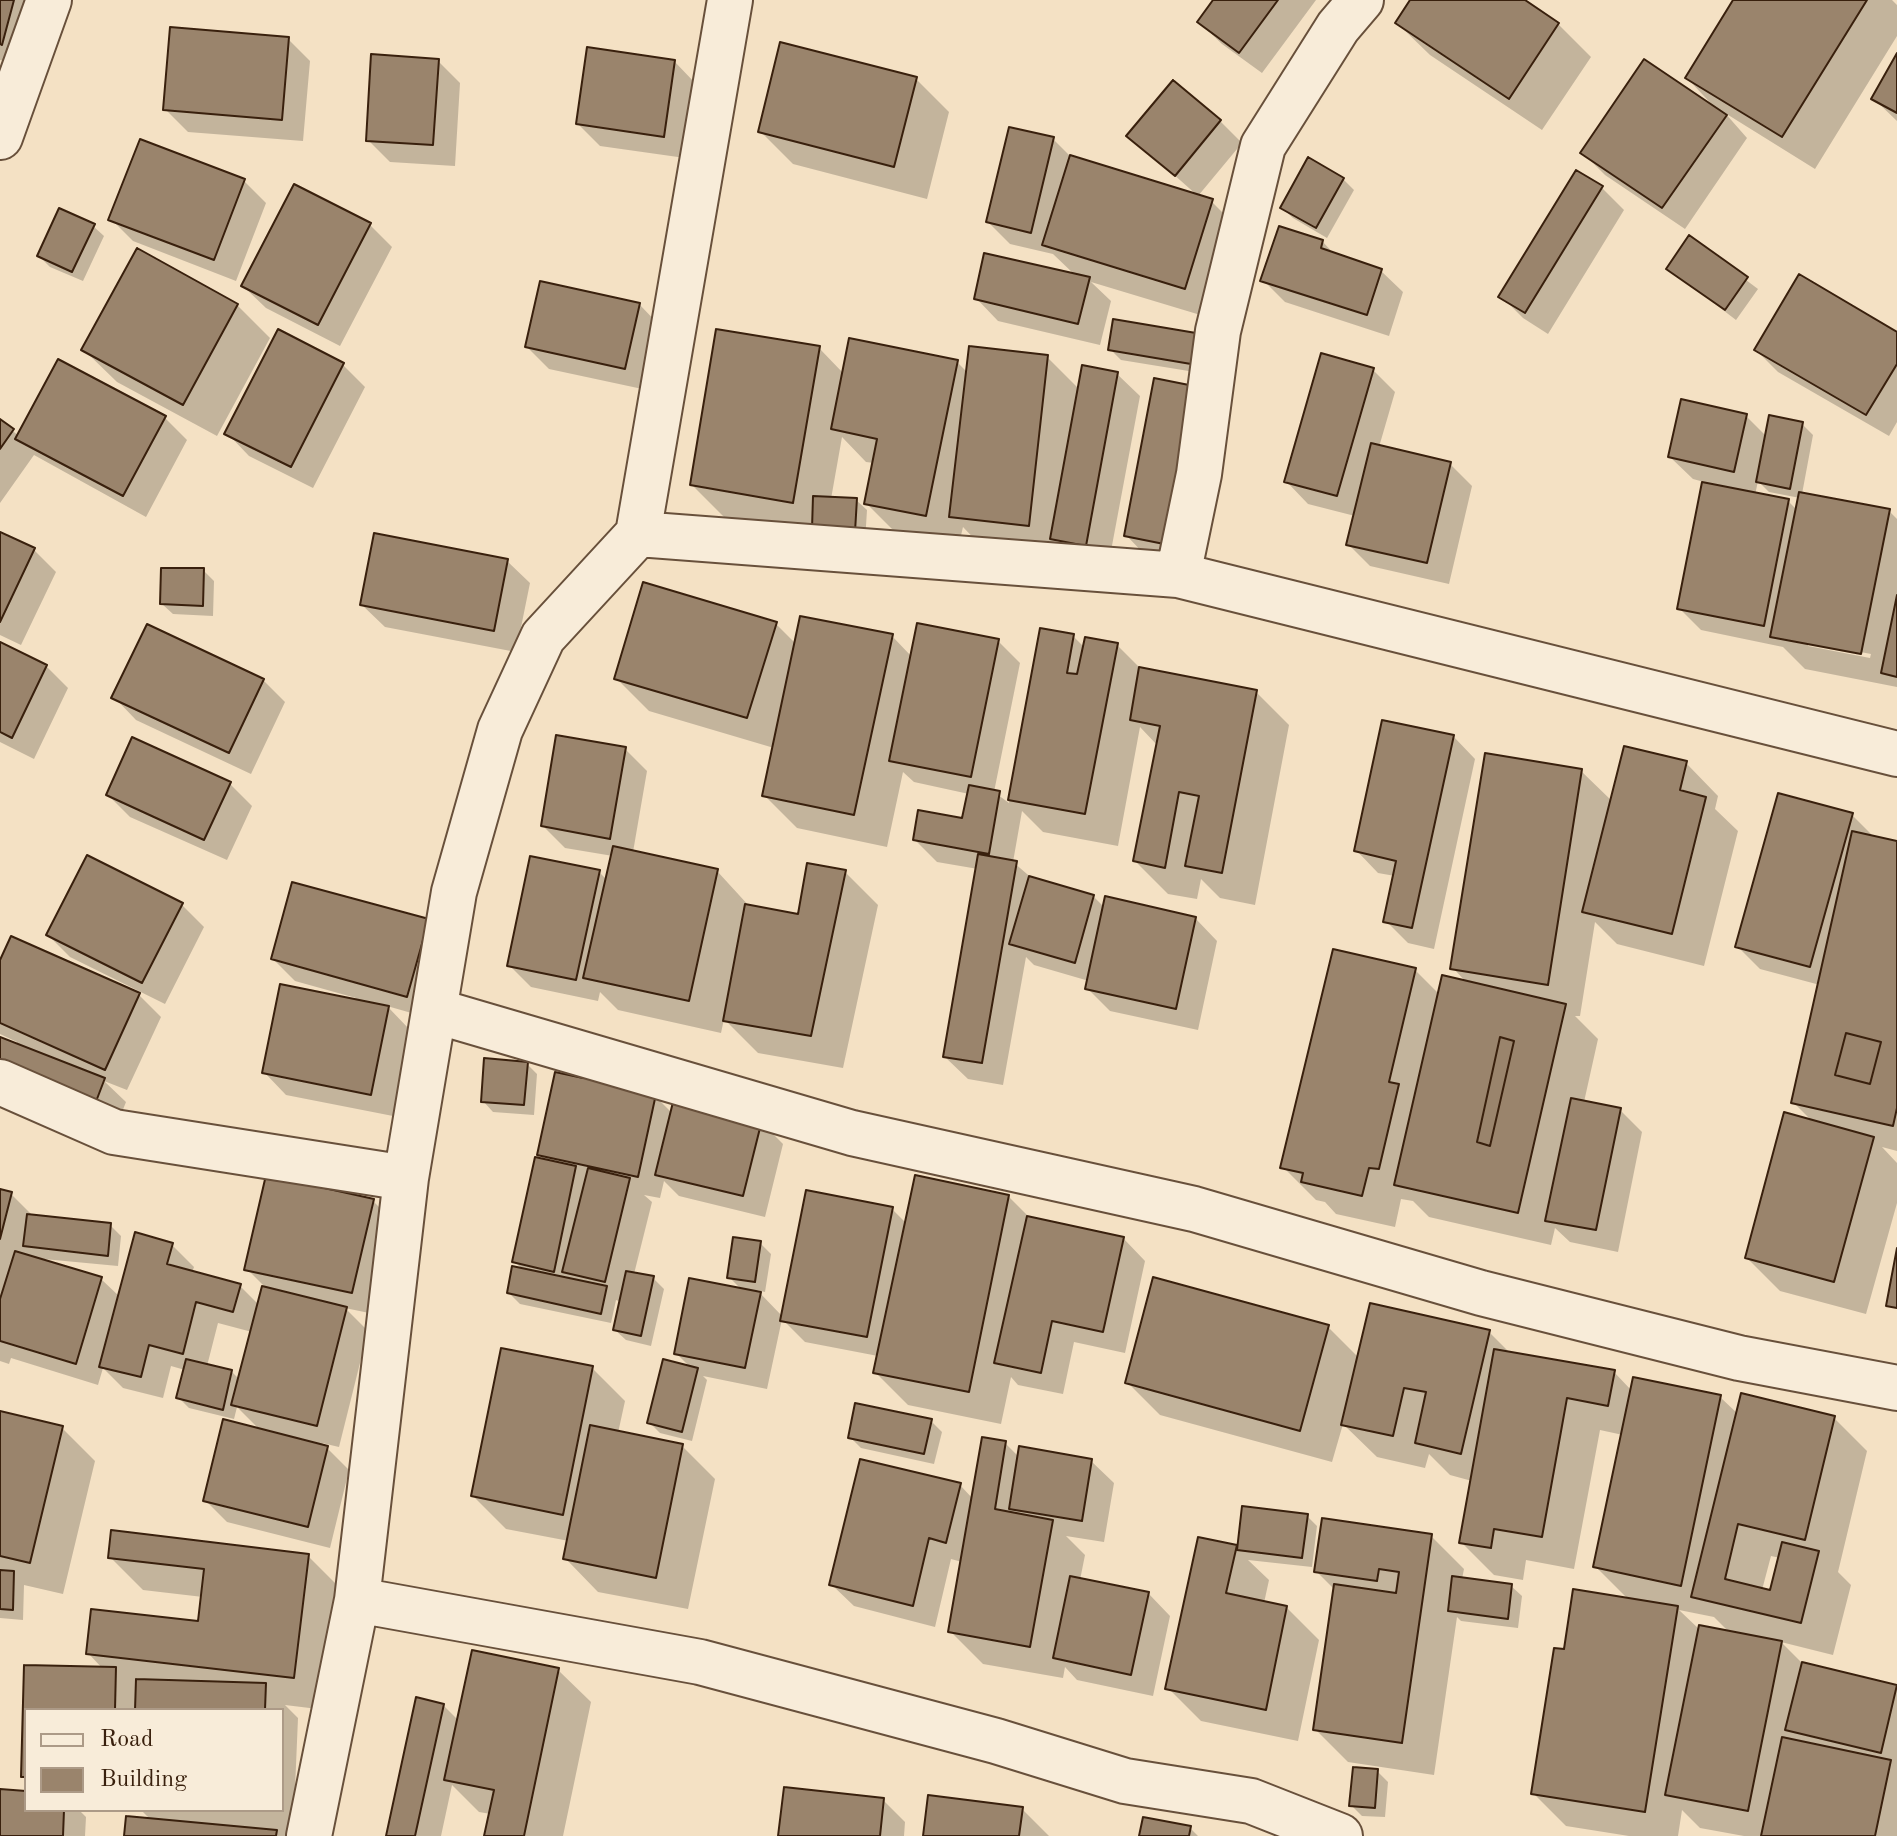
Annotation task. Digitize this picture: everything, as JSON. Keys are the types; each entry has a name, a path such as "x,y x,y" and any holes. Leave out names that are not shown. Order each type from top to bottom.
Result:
{"street":[{"path":"0,137 49,0"},
{"path":"309,1836 357,1600 406,1178 454,892 500,730 543,637 638,534 730,0"},
{"path":"1178,575 1199,474 1218,331 1263,146 1338,27 1361,0"},
{"path":"638,534 1178,575 1897,754"},
{"path":"436,1011 852,1133 1194,1209 1481,1293 1739,1358 1897,1388"},
{"path":"0,1082 114,1132 406,1178"},
{"path":"357,1600 700,1662 996,1741 1125,1781 1251,1801 1340,1836"}],"building":[{"path":"0,0 14,0 2,45 0,44"},
{"path":"1213,0 1278,0 1239,53 1197,22"},
{"path":"1410,0 1525,0 1559,23 1509,99 1395,23"},
{"path":"1733,0 1867,0 1782,137 1685,78"},
{"path":"170,27 289,37 282,120 163,110"},
{"path":"780,42 917,77 894,167 758,132"},
{"path":"587,47 675,60 664,137 576,124"},
{"path":"1897,53 1897,113 1871,99"},
{"path":"371,54 439,59 433,145 366,141"},
{"path":"1644,59 1727,115 1662,208 1580,153"},
{"path":"1173,80 1221,120 1175,176 1126,136"},
{"path":"1009,127 1054,137 1031,233 986,222"},
{"path":"140,139 245,179 214,260 108,220"},
{"path":"1070,155 1213,199 1185,289 1042,245"},
{"path":"1308,157 1344,178 1316,228 1280,208"},
{"path":"1576,170 1603,186 1525,313 1498,297"},
{"path":"294,184 371,223 318,325 241,286"},
{"path":"59,208 95,224 72,272 37,256"},
{"path":"1279,226 1323,240 1321,248 1382,269 1367,315 1260,281"},
{"path":"1689,235 1748,277 1725,310 1666,269"},
{"path":"137,248 238,304 183,405 81,350"},
{"path":"984,253 1090,277 1078,324 974,299"},
{"path":"1799,274 1897,332 1897,364 1866,415 1754,350"},
{"path":"540,281 640,303 625,369 525,347"},
{"path":"1113,319 1196,333 1191,364 1108,350"},
{"path":"278,329 344,363 291,467 224,434"},
{"path":"716,329 820,346 793,503 690,485"},
{"path":"849,338 958,360 926,516 864,504 877,439 831,429"},
{"path":"969,346 1048,355 1029,526 949,517"},
{"path":"1321,353 1374,368 1337,496 1284,482"},
{"path":"58,359 166,416 123,496 15,439"},
{"path":"1082,365 1118,372 1086,546 1050,539"},
{"path":"1154,378 1199,387 1169,545 1124,536"},
{"path":"1681,399 1747,414 1734,472 1668,457"},
{"path":"1769,415 1803,422 1790,489 1756,482"},
{"path":"0,419 14,429 0,449"},
{"path":"1371,443 1451,462 1427,563 1346,545"},
{"path":"1702,482 1789,499 1764,626 1677,609"},
{"path":"1799,492 1890,509 1861,654 1770,637"},
{"path":"813,496 857,498 855,532 812,529"},
{"path":"0,532 35,548 0,622"},
{"path":"374,533 508,559 494,631 360,605"},
{"path":"161,568 204,568 203,606 160,604"},
{"path":"643,582 777,622 747,718 614,679"},
{"path":"1897,595 1897,677 1881,673"},
{"path":"800,616 893,634 854,815 762,796"},
{"path":"917,623 999,639 971,777 889,761"},
{"path":"147,624 264,679 229,753 111,698"},
{"path":"1040,628 1074,634 1067,673 1077,674 1085,637 1118,643 1085,814 1008,800"},
{"path":"0,642 47,665 12,738 0,732"},
{"path":"1139,667 1257,690 1222,873 1185,866 1199,796 1179,792 1165,868 1133,861 1160,726 1130,720"},
{"path":"1382,720 1454,735 1412,928 1383,922 1396,861 1354,851"},
{"path":"556,735 626,747 610,839 541,826"},
{"path":"132,737 231,782 204,840 106,795"},
{"path":"1624,746 1687,761 1680,790 1706,797 1672,934 1582,912"},
{"path":"1485,753 1582,769 1548,985 1450,969"},
{"path":"969,785 1000,791 989,854 913,840 918,810 962,818"},
{"path":"1778,793 1853,813 1810,967 1735,947"},
{"path":"1852,831 1897,841 1897,1108 1893,1126 1791,1103","holes":["1846,1033 1881,1042 1870,1084 1835,1075"]},
{"path":"613,846 718,869 689,1001 583,978"},
{"path":"978,854 1017,861 982,1063 943,1057"},
{"path":"87,855 183,903 142,983 46,935"},
{"path":"530,856 600,870 576,980 507,966"},
{"path":"807,863 846,870 811,1036 723,1021 745,904 798,914"},
{"path":"1029,876 1094,895 1075,963 1009,944"},
{"path":"292,882 429,919 407,997 271,959"},
{"path":"1105,896 1196,917 1176,1009 1085,989"},
{"path":"11,936 140,993 105,1070 0,1023 0,960"},
{"path":"1333,949 1416,968 1389,1082 1399,1084 1379,1169 1369,1168 1362,1196 1301,1182 1303,1173 1280,1168"},
{"path":"1442,975 1566,1004 1518,1213 1394,1185","holes":["1500,1037 1514,1041 1490,1146 1477,1142"]},
{"path":"280,984 389,1006 371,1095 262,1073"},
{"path":"1846,1033 1881,1042 1870,1084 1835,1075"},
{"path":"0,1037 105,1078 92,1112 0,1075"},
{"path":"1500,1037 1514,1041 1490,1146 1477,1142"},
{"path":"484,1058 528,1062 524,1105 481,1102"},
{"path":"555,1072 583,1078 584,1074 656,1094 638,1177 537,1155"},
{"path":"674,1098 762,1120 743,1196 655,1175"},
{"path":"1571,1098 1621,1108 1596,1230 1545,1221"},
{"path":"1784,1112 1874,1137 1834,1282 1745,1258"},
{"path":"535,1157 576,1166 554,1272 512,1262"},
{"path":"588,1168 630,1178 605,1282 562,1272"},
{"path":"266,1175 374,1199 352,1293 244,1270"},
{"path":"915,1175 1009,1195 969,1392 873,1373"},
{"path":"0,1189 12,1192 0,1239"},
{"path":"806,1190 893,1207 867,1337 780,1321"},
{"path":"27,1214 111,1223 108,1256 23,1246"},
{"path":"1027,1216 1124,1237 1103,1332 1052,1321 1041,1373 994,1363"},
{"path":"135,1232 173,1243 167,1264 241,1284 233,1312 196,1302 183,1354 149,1345 141,1377 99,1367"},
{"path":"733,1237 761,1241 755,1282 727,1278"},
{"path":"1897,1248 1897,1308 1886,1306"},
{"path":"15,1251 102,1277 76,1364 0,1341 0,1299"},
{"path":"512,1266 607,1286 601,1314 507,1293"},
{"path":"626,1271 654,1276 641,1336 613,1330"},
{"path":"1153,1277 1329,1325 1300,1431 1125,1383"},
{"path":"689,1278 761,1292 745,1368 674,1354"},
{"path":"262,1286 347,1307 317,1426 231,1405"},
{"path":"1370,1303 1490,1330 1461,1454 1415,1443 1426,1392 1404,1388 1393,1436 1341,1425"},
{"path":"501,1348 593,1366 563,1515 471,1496"},
{"path":"1494,1349 1615,1370 1608,1406 1567,1398 1542,1537 1494,1529 1491,1548 1459,1543"},
{"path":"186,1359 232,1370 223,1410 176,1398"},
{"path":"663,1359 698,1368 682,1432 647,1423"},
{"path":"1633,1377 1721,1395 1681,1586 1593,1567"},
{"path":"1741,1393 1835,1416 1805,1540 1738,1524 1725,1579 1770,1590 1782,1542 1819,1551 1801,1623 1691,1597"},
{"path":"855,1403 932,1419 924,1454 848,1438"},
{"path":"0,1411 63,1426 30,1563 0,1556"},
{"path":"223,1419 328,1446 308,1527 203,1501"},
{"path":"590,1425 683,1444 656,1578 563,1559"},
{"path":"982,1437 1006,1441 995,1509 1053,1520 1030,1647 948,1632"},
{"path":"1019,1446 1092,1459 1082,1521 1009,1509"},
{"path":"860,1459 961,1483 946,1543 929,1538 913,1606 829,1585"},
{"path":"1242,1506 1308,1514 1302,1558 1237,1550"},
{"path":"1322,1518 1432,1534 1402,1743 1313,1730 1334,1584 1396,1593 1399,1572 1379,1569 1377,1581 1314,1572"},
{"path":"111,1530 309,1554 294,1678 86,1654 91,1609 198,1621 204,1569 108,1558"},
{"path":"1198,1537 1237,1545 1226,1593 1287,1606 1266,1710 1165,1689"},
{"path":"0,1570 14,1571 13,1610 0,1609"},
{"path":"1070,1576 1149,1592 1131,1675 1053,1658"},
{"path":"1452,1576 1512,1584 1508,1619 1448,1611"},
{"path":"1573,1589 1678,1606 1645,1812 1531,1794 1554,1648 1564,1649"},
{"path":"1699,1625 1782,1641 1748,1811 1665,1795"},
{"path":"472,1650 559,1668 524,1836 484,1836 494,1790 444,1780"},
{"path":"1802,1662 1897,1685 1881,1753 1785,1730"},
{"path":"24,1665 116,1667 115,1708 24,1708 24,1777 21,1777"},
{"path":"136,1679 266,1683 265,1708 135,1708"},
{"path":"416,1697 444,1704 415,1836 386,1836"},
{"path":"1782,1737 1891,1760 1875,1836 1761,1836"},
{"path":"1353,1767 1378,1769 1375,1808 1349,1806"},
{"path":"784,1787 884,1798 880,1836 778,1836"},
{"path":"0,1789 24,1791 24,1812 64,1812 63,1836 0,1836"},
{"path":"928,1795 1023,1807 1019,1836 923,1836"},
{"path":"126,1816 277,1830 276,1836 124,1836"},
{"path":"1143,1817 1191,1826 1189,1836 1139,1836"}]}
